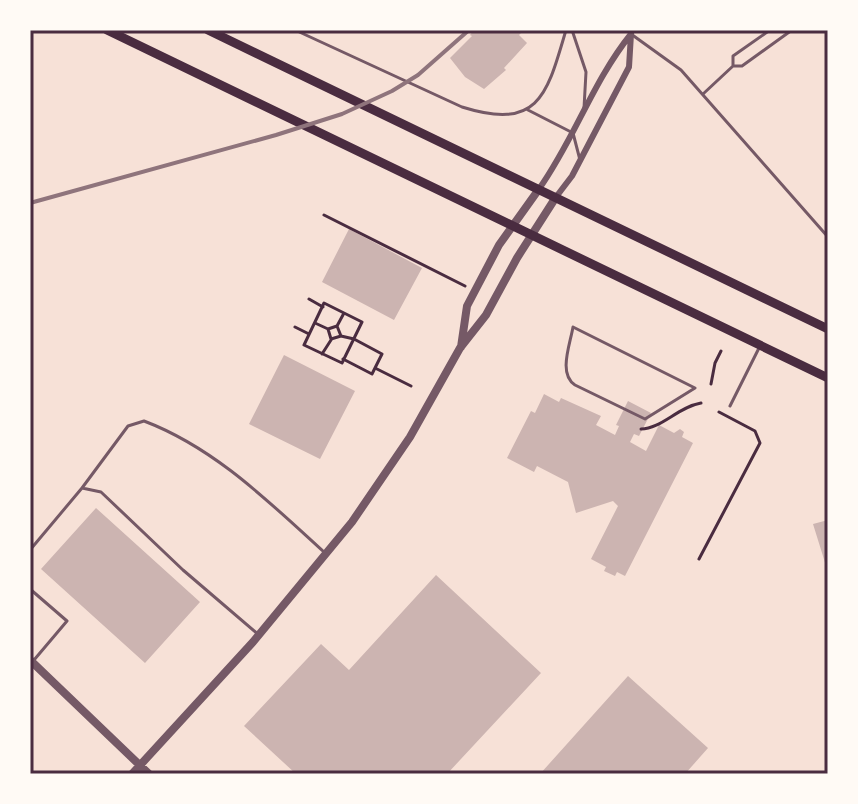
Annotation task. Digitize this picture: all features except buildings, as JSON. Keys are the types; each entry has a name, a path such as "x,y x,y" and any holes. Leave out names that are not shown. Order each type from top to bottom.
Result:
{"main road":[{"path":"107,30 828,378"},
{"path":"208,30 828,329"}],"street":[{"path":"460,348 467,306 499,245 555,168 610,59 632,32"},
{"path":"132,774 259,635 327,554 398,455 460,348 486,315 531,235 580,160 629,67 632,32"},
{"path":"31,661 149,774"}],"lane":[{"path":"295,30 462,107 486,115 503,116 528,110 543,94 554,74 566,30"},
{"path":"572,30 586,72 584,111"},
{"path":"733,66 733,56 770,30"},
{"path":"703,94 733,66 742,66 792,30"},
{"path":"632,32 681,70 828,237"},
{"path":"528,110 573,133 580,160"},
{"path":"573,327 695,388 645,419 575,385 566,373 573,327"},
{"path":"730,406 761,345"},
{"path":"30,550 128,426 144,421 169,430 210,454 327,554"},
{"path":"82,488 101,492 183,570 259,635"},
{"path":"30,589 67,621 31,661"}],"path":[{"path":"324,215 396,253 401,251 465,286"},
{"path":"309,299 323,307"},
{"path":"324,303 362,322 342,363 304,345 323,307 324,303"},
{"path":"315,323 328,329 337,326 344,313"},
{"path":"337,326 341,336"},
{"path":"295,327 309,334"},
{"path":"328,329 331,339"},
{"path":"322,354 331,339 341,336 354,339 382,354 372,374 343,359"},
{"path":"711,384 721,351"},
{"path":"375,368 411,386"},
{"path":"641,429 649,428 686,405 701,403"},
{"path":"699,559 760,443 755,431 719,412"}],"railway":[{"path":"30,203 342,114 418,75 469,30"}]}
